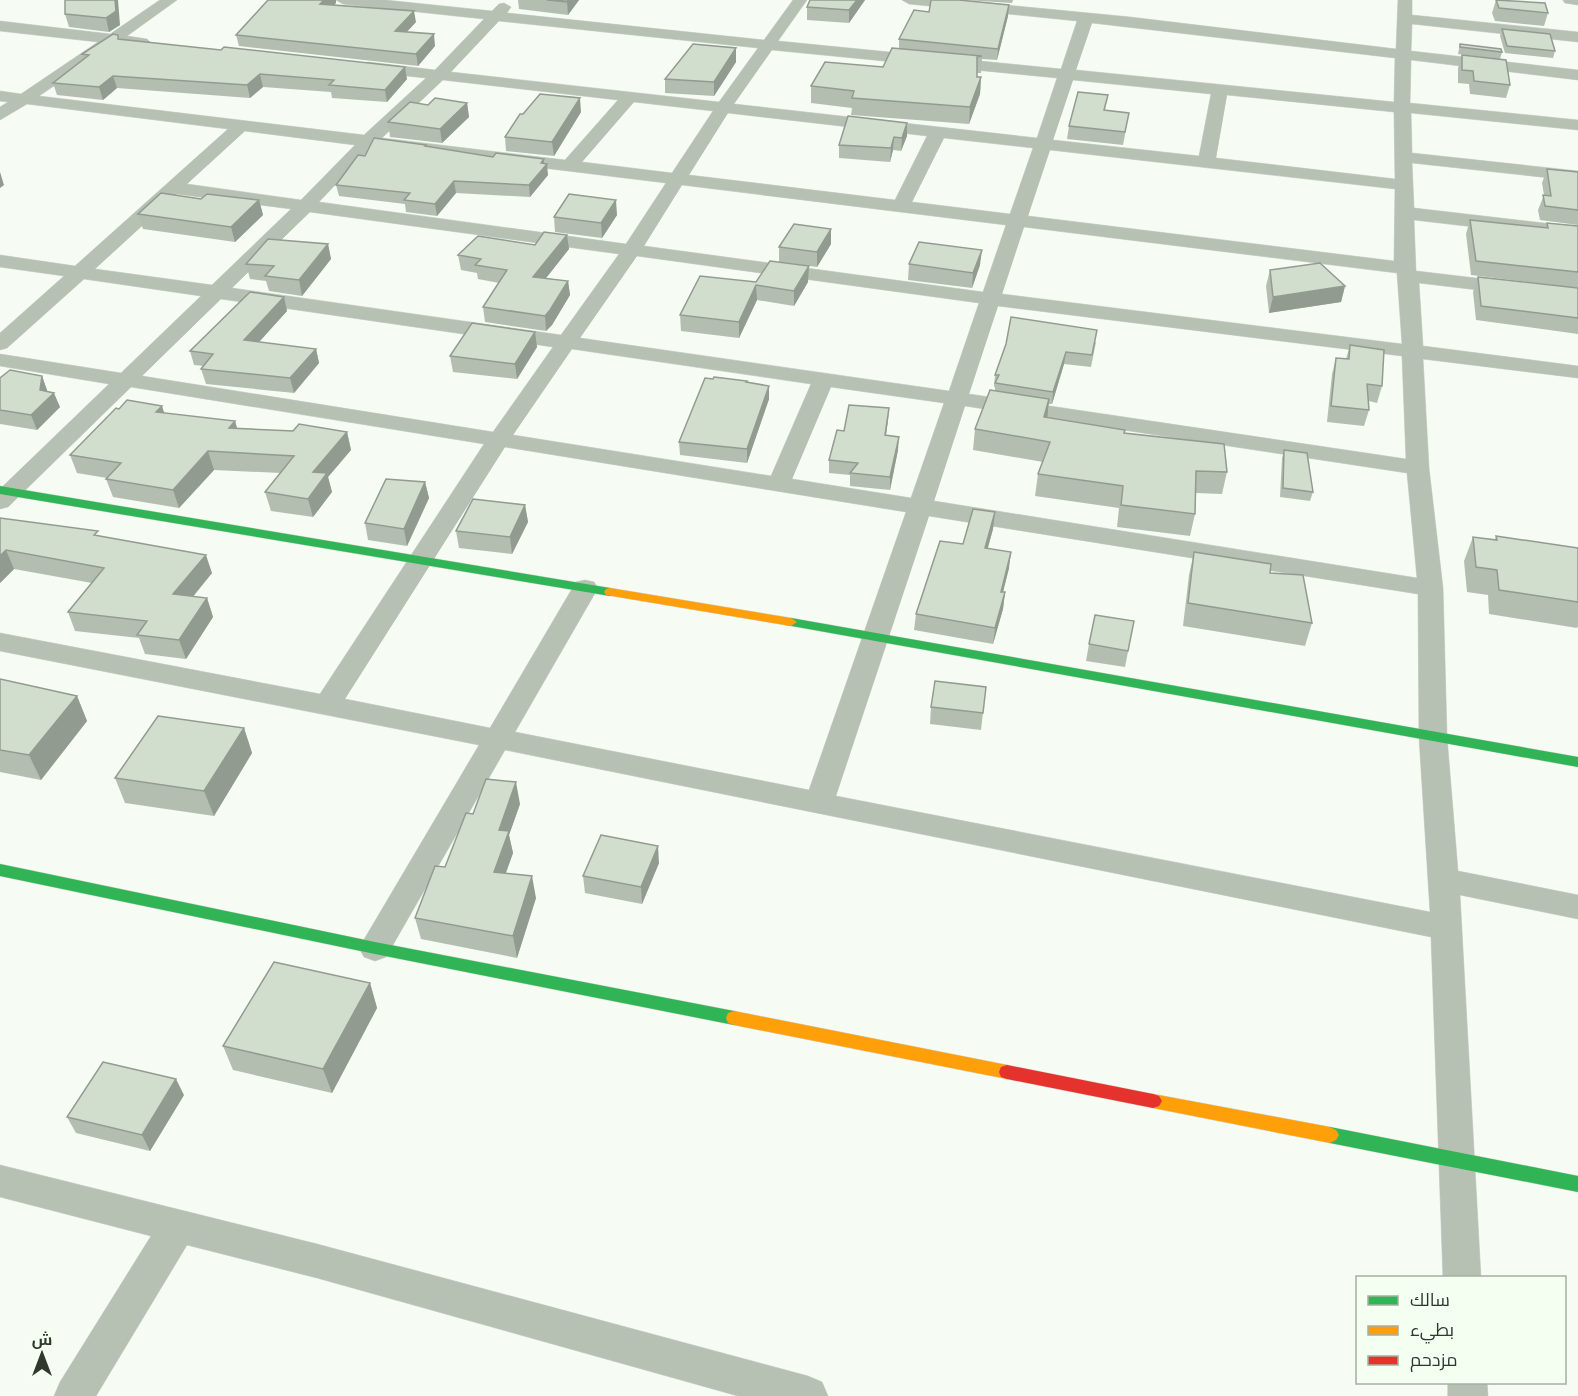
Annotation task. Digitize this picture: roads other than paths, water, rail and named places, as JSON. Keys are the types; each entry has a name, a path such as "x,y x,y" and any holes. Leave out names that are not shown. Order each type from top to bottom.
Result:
{"street":[{"path":"0,115 170,0"},
{"path":"343,0 1066,75 1578,125"},
{"path":"4,495 127,380 368,141 440,74 511,0"},
{"path":"327,705 423,560 498,440 631,251 723,108 800,0"},
{"path":"909,0 1086,18 1132,17 1578,75"},
{"path":"1570,0 1578,1"},
{"path":"1462,1276 1444,880 1433,736 1430,588 1418,468 1407,272 1402,108 1405,10 1578,37"},
{"path":"819,804 878,637 918,508 955,398 992,299 1016,221 1086,18"},
{"path":"0,26 160,44"},
{"path":"346,64 1404,185"},
{"path":"1206,164 1220,90"},
{"path":"0,96 901,206 1578,296"},
{"path":"569,166 630,97"},
{"path":"0,344 241,126"},
{"path":"901,206 938,132"},
{"path":"1403,157 1578,176"},
{"path":"175,188 992,299 1578,372"},
{"path":"1405,213 1578,232"},
{"path":"0,261 955,398 1418,468"},
{"path":"0,360 1430,588"},
{"path":"777,485 824,379"},
{"path":"4,495 423,560 878,637 1578,762"},
{"path":"375,948 585,588"},
{"path":"0,642 1446,928"},
{"path":"0,870 375,948 1578,1184"},
{"path":"1444,880 1578,907"},
{"path":"0,1181 339,1267 808,1396"},
{"path":"74,1396 178,1226"}]}
